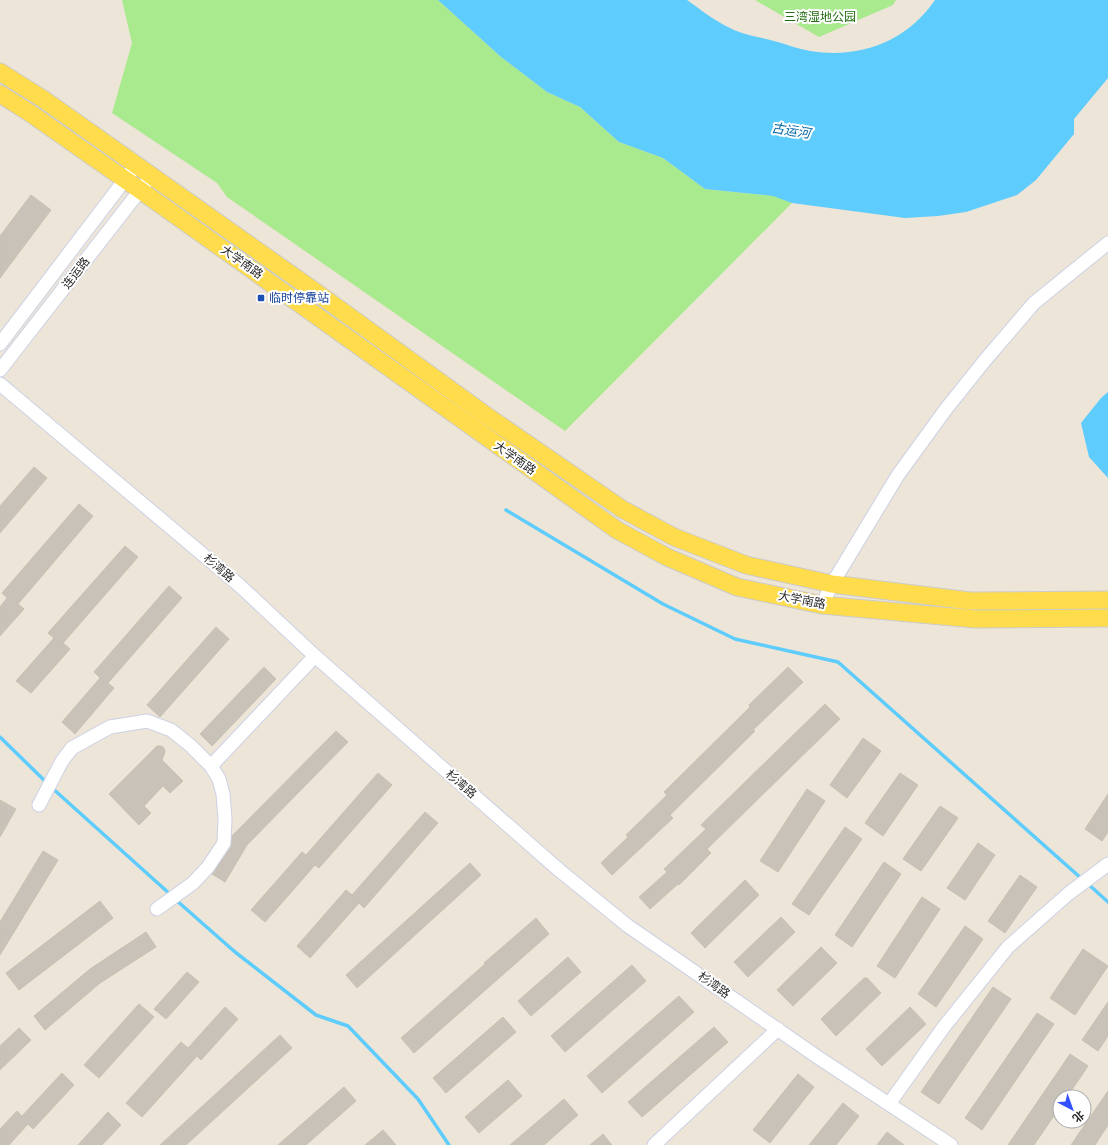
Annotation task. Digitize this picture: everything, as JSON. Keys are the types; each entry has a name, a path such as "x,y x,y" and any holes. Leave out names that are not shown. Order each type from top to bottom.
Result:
{"main road":[{"name":"大学南路","path":"0,72 43,99 151,175 484,414 622,509 674,537 746,564 832,584 970,601 1108,600"},
{"name":"大学南路","path":"0,94 30,112 617,530 667,557 737,587 822,605 975,619 1108,618"}],"street":[{"name":"连运路","path":"0,344 136,165"},
{"name":"连运路","path":"0,370 151,175"},
{"path":"822,605 832,584 898,475 946,409 1034,303 1108,243"},
{"name":"杉湾路","path":"0,384 239,586 315,656 560,870 622,921 778,1030 951,1145"},
{"path":"212,766 315,656"},
{"path":"39,805 62,761 72,748 110,727 147,721 171,730 192,746 212,766 219,779 223,794 225,819 224,843 208,867 193,883 157,909"},
{"path":"889,1104 943,1028 1008,947 1068,894 1108,864"},
{"path":"654,1145 778,1030"}],"green space":[{"path":"122,0 438,0 501,57 547,92 580,107 619,142 663,158 705,189 774,196 792,203 565,431 227,197 217,183 112,113 132,43"},
{"name":"三湾湿地公园","path":"755,0 896,0 893,5 819,37"}],"water":[{"name":"古运河","path":"438,0 687,0 719,22 740,32 810,51 829,53 864,49 896,37 923,15 935,0 1108,0 1108,78 1074,119 1074,134 1036,180 1017,195 966,212 938,216 905,218 792,203 773,196 705,189 663,158 619,142 580,107 547,92 501,57"},
{"path":"1108,392 1108,478 1089,457 1081,423 1101,398"}],"building":[{"path":"31,195 51,210 0,278 0,236"},
{"path":"34,467 47,478 0,533 0,506"},
{"path":"79,504 93,516 18,604 24,609 0,636 0,607 7,598 2,593"},
{"path":"125,546 138,557 63,643 70,649 31,693 16,681 54,638 48,633"},
{"path":"169,586 182,598 108,683 114,688 75,734 62,722 100,678 94,672"},
{"path":"216,627 229,639 160,717 147,705"},
{"path":"264,667 276,679 212,746 200,734"},
{"path":"788,667 803,682 753,730 755,731 670,815 673,818 612,875 601,863 628,837 626,835 667,795 664,792"},
{"path":"825,704 840,719 707,849 711,853 679,885 678,884 650,909 639,897 667,872 664,869 706,829 701,825"},
{"path":"336,731 348,742 247,845 225,882 212,874 231,847 232,836"},
{"path":"863,738 881,751 847,798 830,785"},
{"path":"157,746 164,748 165,752 162,760 183,781 170,793 163,786 144,806 151,813 139,825 109,794"},
{"path":"378,773 392,785 319,868 315,865 265,922 251,910 302,852 306,855"},
{"path":"900,773 918,785 883,836 865,823"},
{"path":"807,789 825,801 778,872 760,861"},
{"path":"1108,794 1108,832 1102,841 1085,829"},
{"path":"0,800 16,809 0,837"},
{"path":"940,806 958,818 921,871 903,859"},
{"path":"425,812 438,823 364,908 359,903 310,958 297,946 346,890 352,895"},
{"path":"845,827 862,839 809,915 792,904"},
{"path":"978,843 995,855 965,900 947,888"},
{"path":"43,851 58,860 0,955 0,922"},
{"path":"884,862 901,874 852,947 835,935"},
{"path":"470,863 481,875 357,988 346,975"},
{"path":"1020,875 1037,887 1005,933 988,921"},
{"path":"745,880 759,895 705,948 691,933"},
{"path":"922,897 940,909 895,978 877,966"},
{"path":"100,901 113,918 19,990 6,973"},
{"path":"781,917 795,932 748,977 734,962"},
{"path":"536,918 549,934 414,1053 401,1038"},
{"path":"965,926 983,939 936,1007 918,994"},
{"path":"146,932 156,947 100,983 45,1030 34,1016 90,969"},
{"path":"821,947 837,963 793,1006 777,990"},
{"path":"1083,949 1108,966 1075,1015 1050,998"},
{"path":"568,957 581,972 531,1016 518,1001"},
{"path":"632,965 646,981 565,1052 551,1036"},
{"path":"187,972 199,982 166,1019 154,1009"},
{"path":"864,978 867,978 881,993 836,1036 821,1019"},
{"path":"993,987 1011,999 939,1104 921,1092"},
{"path":"679,996 694,1012 602,1093 587,1076"},
{"path":"1108,1002 1108,1036 1098,1051 1082,1040"},
{"path":"139,1004 154,1017 99,1078 84,1065"},
{"path":"225,1007 238,1019 201,1060 197,1056 142,1117 126,1103 181,1042 188,1048"},
{"path":"910,1007 926,1024 882,1066 866,1049"},
{"path":"1037,1013 1054,1024 982,1130 965,1118"},
{"path":"503,1017 516,1032 446,1093 433,1078"},
{"path":"714,1027 728,1042 642,1117 628,1102"},
{"path":"19,1028 31,1040 0,1070 0,1046"},
{"path":"280,1035 292,1048 186,1145 160,1145"},
{"path":"1070,1054 1088,1066 1072,1089 1052,1089 1052,1119 1034,1145 1008,1145"},
{"path":"62,1073 74,1085 33,1129 28,1124 9,1145 0,1145 0,1129 17,1111 22,1116"},
{"path":"798,1074 814,1087 770,1143 753,1130"},
{"path":"508,1080 522,1096 479,1133 465,1117"},
{"path":"344,1087 356,1101 306,1145 278,1145"},
{"path":"1108,1091 1108,1125 1095,1145 1071,1145 1082,1129 1092,1129 1092,1114"},
{"path":"564,1099 578,1115 544,1145 510,1145"},
{"path":"843,1103 859,1116 836,1145 809,1145"},
{"path":"108,1112 121,1125 102,1145 78,1145"},
{"path":"383,1130 396,1145 365,1145"},
{"path":"887,1132 904,1145 877,1145"},
{"path":"603,1134 612,1145 590,1145"}],"waterway":[{"path":"506,510 663,604 735,639 838,662 1082,879"},
{"path":"0,737 47,783"},
{"path":"51,787 171,895"},
{"path":"1087,883 1108,902"},
{"path":"176,900 235,952 316,1015 348,1026 418,1099 449,1145"}],"place":[{"name":"临时停靠站","path":"261,298"}]}
